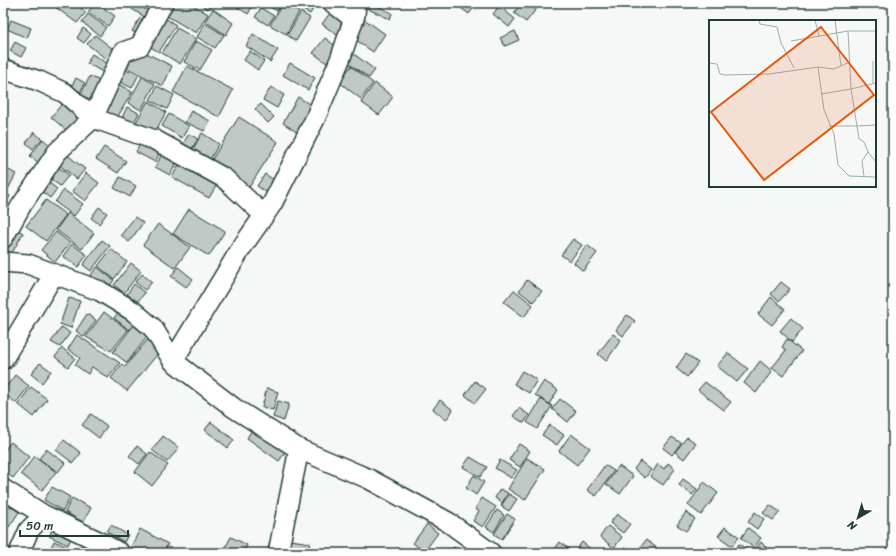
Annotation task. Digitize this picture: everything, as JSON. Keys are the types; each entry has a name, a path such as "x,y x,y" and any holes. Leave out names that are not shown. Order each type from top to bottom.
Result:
{"street":[{"path":"3,238 21,206 58,152 93,118 123,52 140,46 163,3"},
{"path":"173,361 242,247 272,204 315,119 341,57 355,11 333,3"},
{"path":"3,68 40,81 65,93 93,118 155,140 224,178 264,215"},
{"path":"3,262 28,264 100,290 133,311 152,328 173,361 234,408 299,449 369,479 448,522 491,553"},
{"path":"3,359 54,274"},
{"path":"278,553 299,449"},
{"path":"3,489 44,515 120,553"},
{"path":"19,553 29,530 44,515"}],"building":[{"path":"27,3 37,3 34,7"},
{"path":"57,3 74,3 86,12 77,23 54,6"},
{"path":"95,3 115,16 108,26 88,12"},
{"path":"135,3 153,14 149,20 132,9"},
{"path":"143,3 160,3 155,10"},
{"path":"167,3 190,3 208,14 196,33 162,13"},
{"path":"198,3 212,3 208,9"},
{"path":"240,3 254,3 248,14 237,7"},
{"path":"263,3 281,3 277,11"},
{"path":"283,3 299,12 286,34 270,25"},
{"path":"291,3 314,3 316,4 310,14"},
{"path":"371,3 392,13 390,19 368,9"},
{"path":"454,3 477,3 469,14"},
{"path":"521,3 541,3 526,22 514,13"},
{"path":"499,6 515,19 509,27 493,14"},
{"path":"261,8 274,16 268,25 255,17"},
{"path":"213,9 233,23 226,35 205,21"},
{"path":"301,12 310,18 296,41 287,35"},
{"path":"330,13 352,30 344,40 322,24"},
{"path":"88,14 106,27 100,36 82,22"},
{"path":"160,15 176,25 159,52 144,43"},
{"path":"140,18 151,23 143,37 132,31"},
{"path":"364,19 385,34 373,52 352,37"},
{"path":"11,20 31,28 27,38 7,29"},
{"path":"205,23 224,35 215,48 197,37"},
{"path":"83,28 91,34 84,43 77,38"},
{"path":"177,28 196,39 180,64 162,53"},
{"path":"515,31 519,40 505,46 500,38"},
{"path":"253,34 278,50 270,62 246,46"},
{"path":"95,35 117,52 110,62 87,44"},
{"path":"325,38 342,51 331,66 313,53"},
{"path":"196,41 212,50 200,70 184,62"},
{"path":"15,42 26,48 21,57 10,51"},
{"path":"136,48 172,66 163,86 127,68"},
{"path":"250,51 264,61 258,70 244,60"},
{"path":"92,54 111,66 106,74 87,63"},
{"path":"354,54 375,70 369,78 348,63"},
{"path":"290,63 315,78 308,90 283,75"},
{"path":"118,66 138,76 132,88 112,78"},
{"path":"187,66 233,90 219,117 173,92"},
{"path":"351,66 373,83 361,99 339,82"},
{"path":"90,76 103,83 92,105 79,98"},
{"path":"142,77 155,84 141,110 128,103"},
{"path":"76,78 85,83 78,96 69,91"},
{"path":"111,80 132,92 117,118 96,107"},
{"path":"375,83 393,97 379,115 361,102"},
{"path":"157,86 174,95 167,109 150,100"},
{"path":"271,87 284,95 277,108 263,100"},
{"path":"298,97 314,107 298,133 283,123"},
{"path":"67,98 83,112 67,131 51,117"},
{"path":"148,101 166,112 153,136 134,126"},
{"path":"261,104 274,117 268,123 255,109"},
{"path":"127,107 139,113 133,124 122,118"},
{"path":"191,111 210,121 204,131 185,122"},
{"path":"169,114 189,126 182,138 162,126"},
{"path":"239,117 278,142 248,189 209,164"},
{"path":"34,132 42,139 33,149 26,143"},
{"path":"202,133 219,144 206,166 189,156"},
{"path":"189,134 198,139 191,150 182,145"},
{"path":"143,138 162,148 155,162 136,152"},
{"path":"43,139 53,148 40,164 30,156"},
{"path":"104,147 126,161 118,173 96,159"},
{"path":"164,150 179,158 170,175 155,167"},
{"path":"66,154 85,169 77,179 58,164"},
{"path":"183,158 220,179 209,198 172,177"},
{"path":"50,161 69,175 60,186 41,172"},
{"path":"3,167 16,174 7,191 3,189"},
{"path":"86,173 99,183 85,201 72,191"},
{"path":"265,174 277,182 269,194 257,186"},
{"path":"120,177 136,186 130,197 114,188"},
{"path":"43,178 57,189 50,198 36,187"},
{"path":"64,190 83,204 74,216 55,202"},
{"path":"3,192 10,196 3,207"},
{"path":"46,200 66,215 46,241 26,226"},
{"path":"99,207 107,213 99,224 91,218"},
{"path":"189,209 225,231 209,256 173,234"},
{"path":"68,213 94,233 82,249 56,230"},
{"path":"135,217 143,223 129,242 121,235"},
{"path":"158,224 190,247 175,268 143,245"},
{"path":"10,225 23,233 12,253 3,248 3,238"},
{"path":"56,232 70,243 55,262 41,250"},
{"path":"573,239 582,245 570,261 561,255"},
{"path":"102,240 110,246 91,271 83,265"},
{"path":"72,244 87,255 78,267 63,256"},
{"path":"587,245 597,253 583,271 574,263"},
{"path":"111,249 127,262 114,279 98,266"},
{"path":"131,263 141,271 124,293 114,285"},
{"path":"97,267 114,280 106,291 88,279"},
{"path":"178,267 193,279 186,287 171,276"},
{"path":"142,274 152,282 145,290 135,282"},
{"path":"527,280 542,291 533,302 519,291"},
{"path":"781,282 790,289 779,301 771,294"},
{"path":"134,284 145,293 137,302 127,294"},
{"path":"514,290 533,305 524,317 504,302"},
{"path":"771,297 785,309 772,325 758,314"},
{"path":"69,298 80,301 71,328 60,324"},
{"path":"122,308 137,319 129,330 114,318"},
{"path":"104,312 128,330 111,351 86,337"},
{"path":"87,314 96,320 84,337 76,331"},
{"path":"627,315 635,321 623,336 616,330"},
{"path":"791,318 803,329 792,342 780,331"},
{"path":"136,322 150,333 127,363 113,352"},
{"path":"62,327 70,333 60,347 51,342"},
{"path":"153,333 166,344 127,391 111,378 122,364 125,367"},
{"path":"613,334 621,340 606,361 598,354"},
{"path":"77,335 120,363 108,378 92,367 88,374 75,365 80,358 68,349"},
{"path":"787,339 802,351 783,376 772,368 786,350 782,347"},
{"path":"62,348 75,358 68,367 55,357"},
{"path":"11,353 19,359 10,369 3,363"},
{"path":"728,353 748,369 737,382 717,366"},
{"path":"686,354 698,363 687,377 676,368"},
{"path":"760,361 772,371 756,393 744,383"},
{"path":"40,363 51,371 42,383 31,374"},
{"path":"522,371 537,380 529,393 514,384"},
{"path":"15,375 29,386 16,403 3,393"},
{"path":"475,381 486,389 475,403 465,395"},
{"path":"544,381 558,390 549,404 535,395"},
{"path":"705,382 731,402 724,410 698,390"},
{"path":"31,387 47,399 34,417 18,404"},
{"path":"267,388 278,392 273,410 262,407"},
{"path":"541,399 552,406 537,429 527,422"},
{"path":"560,399 576,411 568,422 552,409"},
{"path":"440,400 453,410 446,420 433,409"},
{"path":"278,401 289,404 284,421 273,417"},
{"path":"519,408 529,415 524,423 513,416"},
{"path":"91,414 107,426 99,438 82,425"},
{"path":"211,422 234,440 228,448 205,430"},
{"path":"550,425 564,435 557,445 542,435"},
{"path":"254,427 287,449 279,461 247,438"},
{"path":"571,434 590,448 577,465 559,451"},
{"path":"163,436 179,448 167,462 152,450"},
{"path":"672,437 681,443 672,455 663,448"},
{"path":"687,437 696,443 684,459 675,452"},
{"path":"64,440 81,453 73,463 56,450"},
{"path":"11,442 29,457 13,478 3,470 3,452"},
{"path":"519,444 530,451 520,467 509,460"},
{"path":"137,446 147,454 139,464 129,456"},
{"path":"46,449 65,463 58,472 39,459"},
{"path":"150,452 168,465 152,486 135,472"},
{"path":"35,456 56,472 42,490 21,474"},
{"path":"470,457 487,467 480,477 463,467"},
{"path":"527,458 545,469 525,500 508,489"},
{"path":"500,460 517,470 511,478 495,468"},
{"path":"640,461 651,470 645,478 634,469"},
{"path":"668,463 675,469 663,485 650,476 658,464 664,469"},
{"path":"605,465 614,471 596,496 587,490"},
{"path":"619,466 633,476 620,494 606,484"},
{"path":"474,475 484,482 476,495 466,488"},
{"path":"683,479 697,489 692,495 679,485"},
{"path":"704,482 718,493 701,515 688,505"},
{"path":"52,487 70,497 63,511 44,500"},
{"path":"500,489 508,493 502,503 495,498"},
{"path":"509,494 517,499 509,511 501,506"},
{"path":"72,498 91,508 83,522 65,512"},
{"path":"482,498 496,507 483,527 473,521 479,511 475,509"},
{"path":"7,504 19,512 9,527 3,523 3,509"},
{"path":"770,505 780,512 773,520 763,513"},
{"path":"497,510 504,515 494,532 486,527"},
{"path":"686,512 695,519 686,531 677,525"},
{"path":"755,512 764,519 757,529 748,522"},
{"path":"507,514 515,519 502,539 494,534"},
{"path":"617,514 630,524 623,533 610,523"},
{"path":"427,524 438,533 424,552 413,543"},
{"path":"77,525 68,545 49,536 54,527"},
{"path":"111,525 128,535 124,542 107,532"},
{"path":"608,526 622,537 614,548 600,537"},
{"path":"725,527 739,537 732,546 718,536"},
{"path":"748,528 761,538 754,548 741,538"},
{"path":"140,529 168,544 163,553 141,553 131,547"},
{"path":"231,537 247,545 243,553 236,553 225,548"},
{"path":"285,539 310,543 308,553 282,553"},
{"path":"83,540 96,546 92,553 80,549"},
{"path":"646,540 657,548 653,553 636,553"},
{"path":"54,541 67,547 64,553 48,553"},
{"path":"560,542 574,553 552,553"},
{"path":"582,542 592,550 591,553 580,553 576,550"},
{"path":"761,542 766,547 761,553 753,553"},
{"path":"739,544 751,552 738,553 734,550"},
{"path":"454,547 461,553 449,553"}]}
